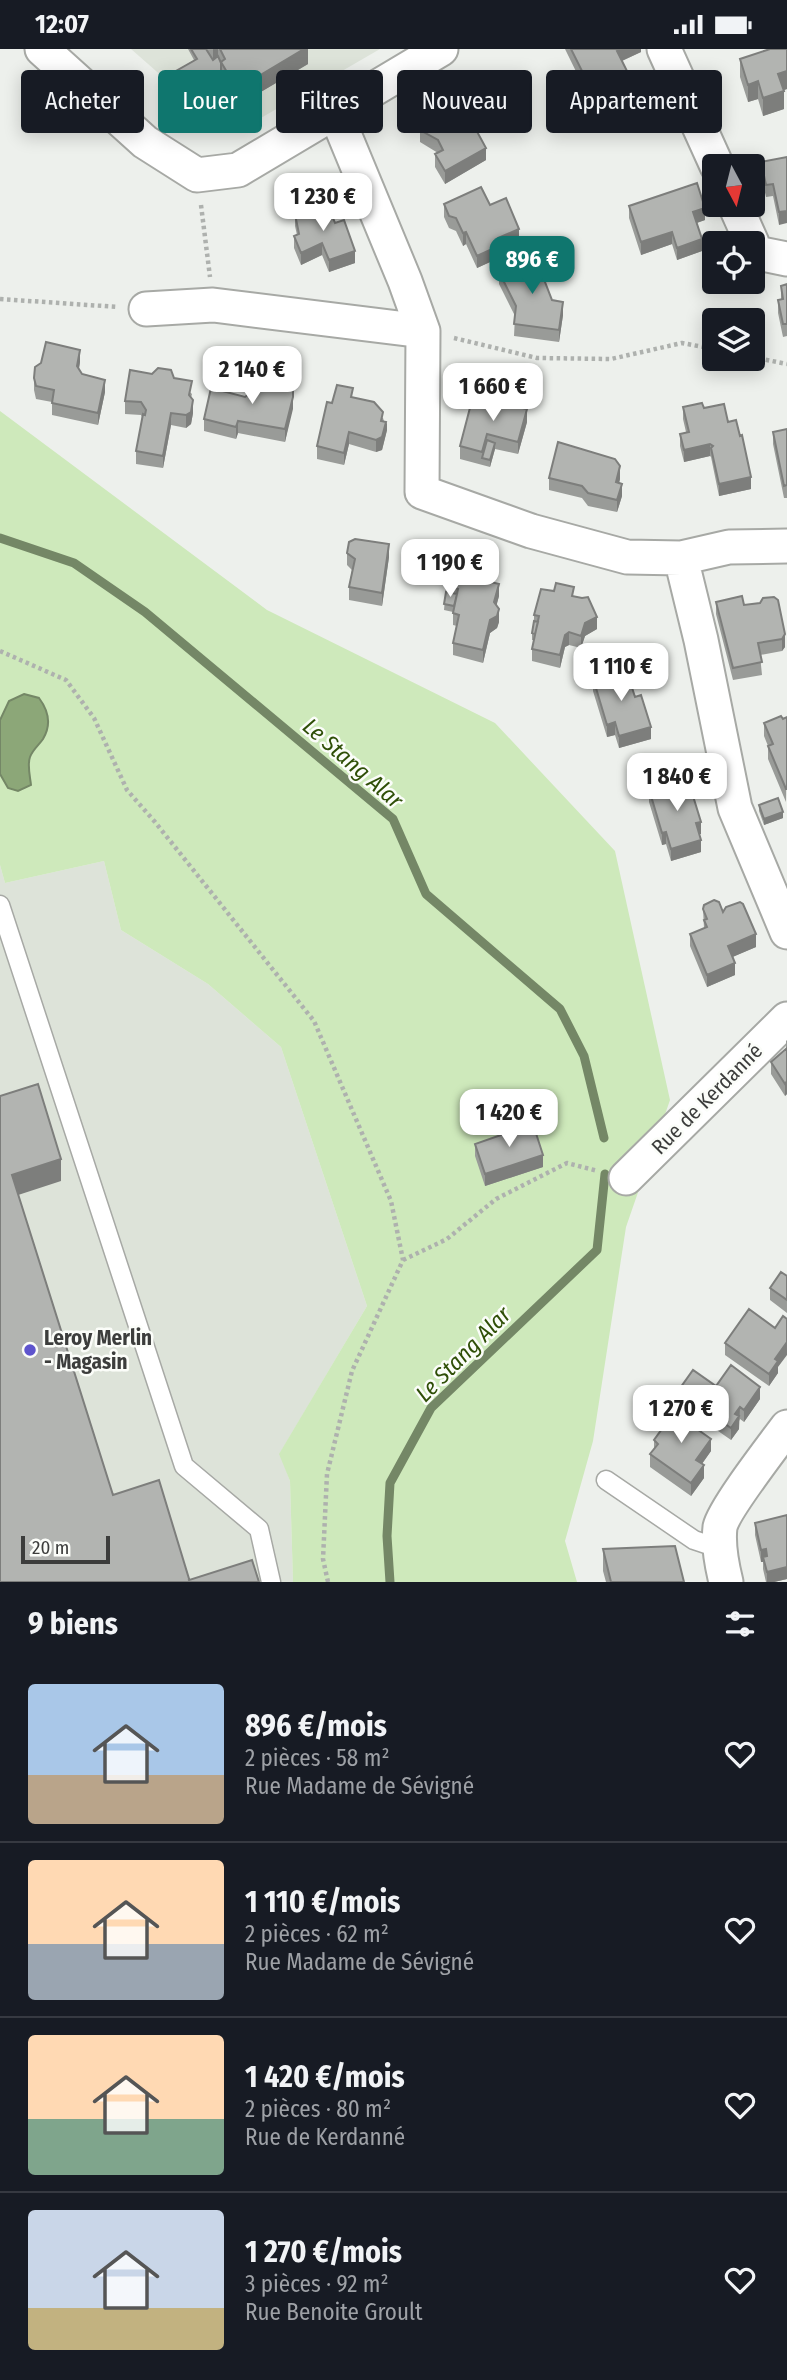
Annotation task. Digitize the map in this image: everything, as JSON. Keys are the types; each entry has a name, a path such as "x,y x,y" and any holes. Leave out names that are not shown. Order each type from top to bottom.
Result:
{"street":[{"path":"42,49 145,142 197,175 239,170 300,133"},
{"path":"383,83 441,49"},
{"path":"664,49 712,154"},
{"path":"344,133 423,331 422,492 531,531 627,557 681,558 729,547 787,546"},
{"path":"765,255 787,259"},
{"path":"146,309 213,305 423,331"},
{"path":"681,558 701,640 735,808 787,932"},
{"name":"Rue de Kerdanné","path":"626,1178 787,1019"},
{"path":"726,1582 720,1526 734,1501 787,1427"}],"lane":[{"path":"0,905 184,1466 259,1529 271,1582"},
{"path":"606,1480 694,1540 722,1549"}],"path":[{"path":"201,205 213,305"},
{"path":"0,299 146,309"},
{"path":"423,331 537,358 611,359 682,343 702,347"},
{"path":"765,360 787,364"},
{"path":"0,651 66,680 94,718 127,790 314,1021 391,1201 403,1260 352,1371 327,1474 323,1559 328,1582"},
{"path":"403,1260 447,1239 496,1199 566,1163 626,1178"}],"shaded area":[{"path":"131,49 380,49 344,70 276,70 276,109 262,117 262,70 158,70 158,73"},
{"path":"0,411 267,610 495,723 615,851 670,1100 626,1227 593,1441 565,1541 577,1582 293,1582 290,1481 279,1454 367,1306 281,1047 208,984 121,930 104,861 5,883 0,865"},
{"path":"24,694 39,698 47,712 48,723 43,739 29,760 31,785 18,791 8,788 0,774 0,720 9,701"},
{"path":"104,861 121,930 208,984 281,1047 367,1306 280,1453 290,1481 293,1582 0,1582 0,865 5,883"}],"building":[{"path":"191,49 206,49 213,60 218,56 221,70 178,70 197,59"},
{"path":"220,49 304,49 262,74 262,70 226,70 221,62 225,59"},
{"path":"571,49 622,49 617,51 626,70 582,70"},
{"path":"770,49 787,49 787,71 778,74 784,91 763,98 758,81 748,85 740,59"},
{"path":"425,133 478,133 486,148 445,171 435,154 443,150 438,140"},
{"path":"787,157 787,211 779,212 773,184 766,185 765,161"},
{"path":"697,183 702,209 693,212 702,239 677,248 672,232 641,242 629,206"},
{"path":"481,187 490,205 506,198 519,229 498,238 501,245 477,256 466,232 463,233 456,218 449,216 444,204"},
{"path":"328,205 335,223 344,220 355,251 329,260 322,243 301,253 294,236 299,234 295,214"},
{"path":"537,256 552,300 563,302 559,330 514,324 516,306 499,272"},
{"path":"787,284 787,324 783,324 778,300 783,299 781,286"},
{"path":"46,342 80,350 77,366 82,374 105,380 98,413 52,403 54,390 36,386 35,367 41,363"},
{"path":"158,368 171,370 174,378 192,381 189,395 193,400 191,412 186,415 171,413 163,456 136,451 146,410 141,402 125,401 130,370 152,374"},
{"path":"252,381 272,386 277,382 290,385 293,397 285,429 238,421 236,427 204,419 211,388 245,397 249,394"},
{"path":"337,385 353,388 351,397 374,402 383,412 381,421 386,422 382,437 376,440 349,432 344,453 317,446 327,402 332,403"},
{"path":"487,399 521,404 522,408 527,409 518,442 487,434 482,452 460,446 471,404 484,407"},
{"path":"702,403 704,408 724,404 728,422 736,420 751,477 719,484 711,448 713,446 710,444 684,450 680,434 689,432 683,407"},
{"path":"787,429 787,485 784,486 773,432"},
{"path":"487,440 495,443 490,460 482,458"},
{"path":"558,442 615,459 620,466 616,482 622,484 617,500 588,493 582,486 549,478"},
{"path":"355,539 389,544 382,593 349,587 355,559 347,553 349,542"},
{"path":"454,555 479,560 474,578 499,584 494,602 499,609 497,616 490,620 483,650 453,643 459,615 453,613 458,589 446,586"},
{"path":"556,583 574,587 572,596 588,597 597,617 585,623 581,636 569,632 565,635 560,655 532,649 539,616 534,615 541,589 554,591"},
{"path":"446,592 457,594 454,606 444,604"},
{"path":"742,596 744,605 760,603 763,598 774,597 778,600 785,634 782,639 758,643 762,662 733,668 716,602"},
{"path":"534,621 538,622 535,634 532,633"},
{"path":"626,669 635,697 641,695 651,727 619,736 615,722 607,725 593,678"},
{"path":"781,716 783,719 787,717 787,789 768,746 773,744 764,723"},
{"path":"684,780 689,783 701,822 696,823 701,840 671,849 666,832 662,833 649,789"},
{"path":"778,798 783,812 764,819 759,805"},
{"path":"714,900 719,902 723,912 726,907 740,902 743,904 756,934 728,946 735,963 707,975 690,934 707,927 704,905"},
{"path":"787,1048 787,1081 785,1084 771,1062"},
{"name":"Leroy Merlin - Magasin","path":"38,1084 61,1159 12,1175 113,1495 159,1480 190,1582 0,1582 0,1096"},
{"path":"533,1124 543,1155 485,1174 475,1144"},
{"path":"781,1272 787,1276 787,1300 770,1288"},
{"path":"749,1309 775,1328 783,1316 787,1319 787,1342 775,1359 778,1361 769,1374 725,1343"},
{"path":"731,1365 760,1387 744,1410 740,1407 735,1414 739,1416 731,1428 678,1391 693,1370 716,1386"},
{"path":"678,1407 701,1423 697,1429 711,1439 696,1460 704,1465 691,1483 650,1454 658,1444 654,1440"},
{"path":"787,1515 787,1567 767,1572 763,1557 767,1556 766,1549 761,1550 755,1523"},
{"path":"675,1546 684,1582 611,1582 603,1549"},
{"path":"252,1560 259,1582 189,1580"}],"waterway":[{"name":"Le Stang Alar","path":"0,538 74,563 145,612 393,819 426,894 560,1009 584,1056 604,1138"},
{"name":"Le Stang Alar","path":"390,1582 387,1536 390,1483 431,1408 597,1250 605,1174"}],"place":[{"name":"Leroy Merlin - Magasin","path":"30,1350"}]}
